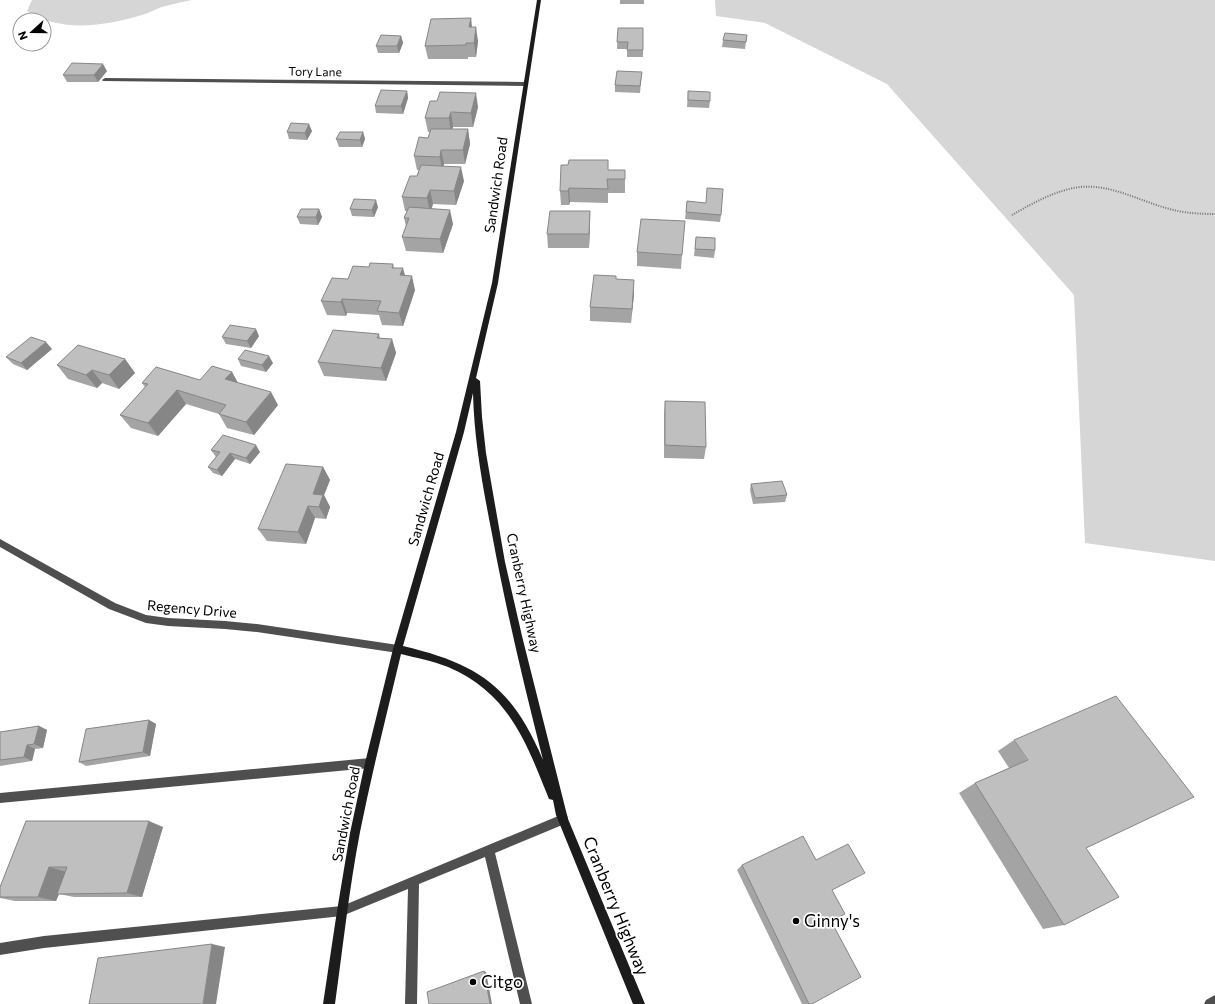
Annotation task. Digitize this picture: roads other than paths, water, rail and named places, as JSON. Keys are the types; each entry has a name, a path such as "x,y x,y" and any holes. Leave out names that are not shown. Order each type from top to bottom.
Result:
{"main road":[{"name":"Sandwich Road","path":"329,1004 355,832 370,763 398,649 460,432 475,370 505,225 538,0"},
{"name":"Cranberry Highway","path":"475,370 481,456 499,554 515,627 563,819"},
{"name":"Cranberry Highway","path":"398,649 434,658 460,667 484,681 505,700 520,722 563,819 639,1004"}],"street":[{"name":"Tory Lane","path":"105,80 525,84"},
{"name":"Regency Drive","path":"0,543 130,615 168,622 219,624 267,630 398,649"},
{"path":"0,798 370,763"},
{"path":"0,949 44,942 342,910 563,819"},
{"path":"489,850 526,1004"},
{"path":"411,1004 414,881"},
{"path":"1210,1004 1215,1002"}],"place":[{"name":"Ginny's","path":"796,921"},
{"name":"Citgo","path":"473,982"}]}
